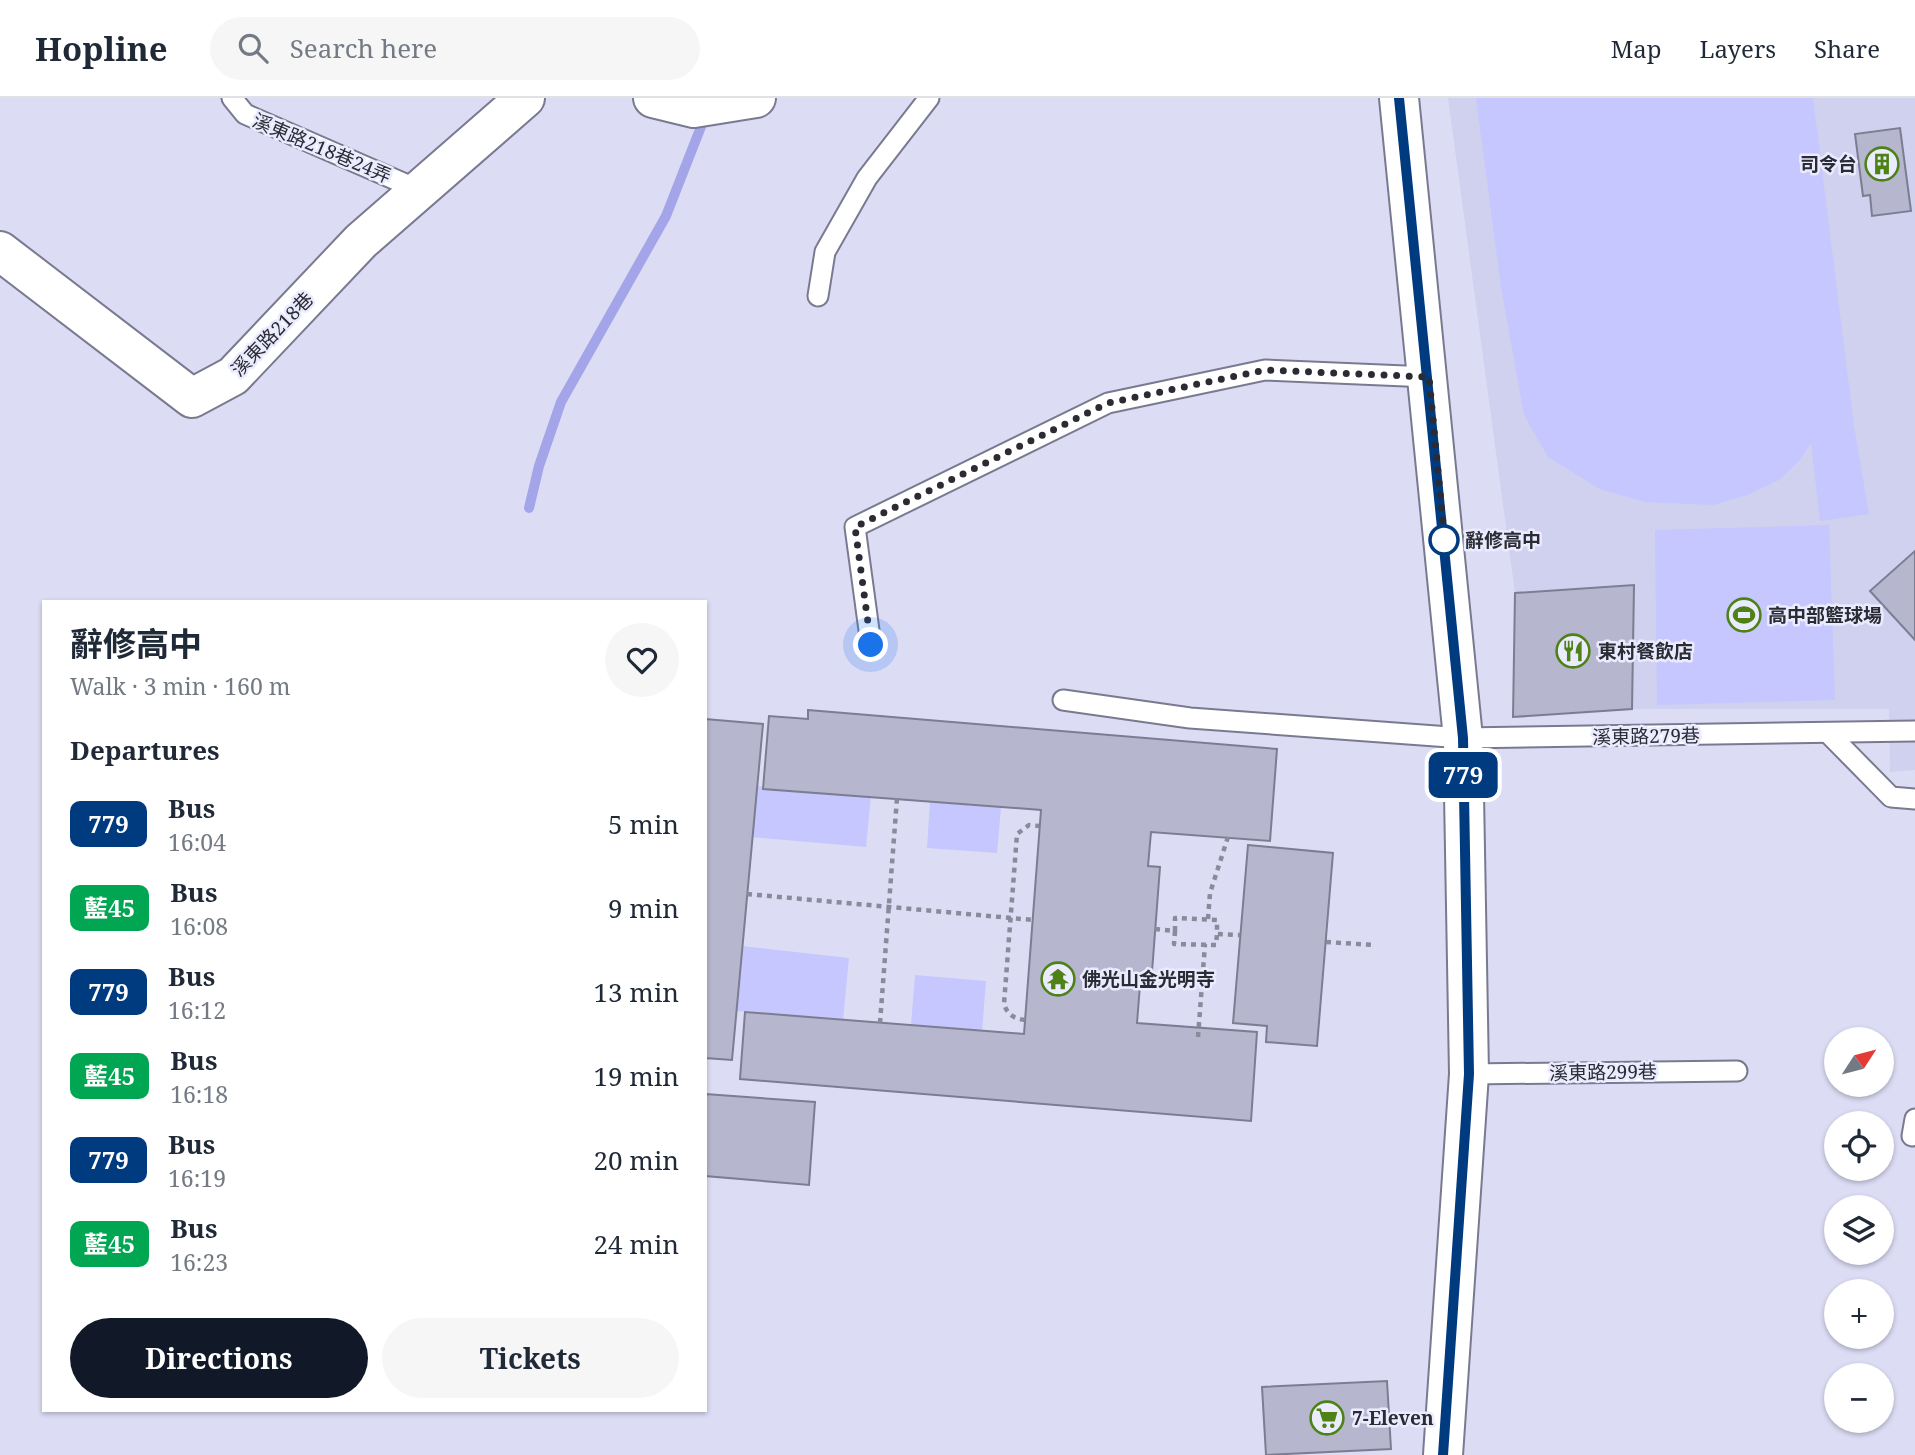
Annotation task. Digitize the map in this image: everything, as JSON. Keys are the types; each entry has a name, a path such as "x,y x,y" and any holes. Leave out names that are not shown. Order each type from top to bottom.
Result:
{"main road":[{"name":"溪東路218巷","path":"0,251 192,398 233,376 360,241 525,98"},
{"path":"653,98 723,104"},
{"path":"1399,98 1463,738 1469,1074 1443,1455"}],"lane":[{"name":"溪東路218巷24弄","path":"232,98 245,114 419,190"},
{"path":"818,296 825,252 867,178 929,98"},
{"path":"871,645 855,527 1108,403 1265,370 1429,377"},
{"name":"溪東路279巷","path":"1063,700 1189,718 1463,738 1915,731"},
{"path":"1829,734 1891,797 1915,799"},
{"name":"溪東路299巷","path":"1469,1074 1737,1071"}],"path":[{"path":"880,1023 897,799"},
{"path":"1025,1020 1014,1018 1004,1004 1017,834 1029,825 1039,826"},
{"path":"1208,919 1210,893 1227,837"},
{"path":"747,894 1033,920"},
{"path":"1175,918 1217,920 1216,945 1174,944 1175,931 1175,918"},
{"path":"1155,929 1175,931"},
{"path":"1216,934 1240,935"},
{"path":"1326,942 1374,945"},
{"path":"1198,1037 1205,944"}],"shaded area":[{"name":"辭修高中","path":"1448,98 1915,98 1915,770 1890,772 1889,709 1632,709 1634,585 1515,593"},
{"path":"1476,98 1813,98 1854,426 1869,514 1820,521 1811,443 1800,460 1779,480 1747,495 1713,505 1645,502 1600,489 1548,457 1524,415 1501,287"},
{"name":"高中部籃球場","path":"1829,525 1835,700 1657,705 1655,530"},
{"path":"756,786 871,796 866,847 751,837"},
{"path":"930,801 1001,807 997,853 927,848"},
{"path":"742,946 849,958 843,1020 736,1011"},
{"path":"915,975 986,981 982,1031 911,1025"}],"building":[{"name":"司令台","path":"1900,128 1911,211 1872,216 1870,195 1863,196 1855,134"},
{"path":"1915,551 1915,640 1870,591"},
{"name":"東村餐飲店","path":"1634,585 1632,709 1513,717 1515,593"},
{"path":"808,710 1277,749 1270,841 1151,832 1148,866 1160,867 1151,985 1140,985 1137,1023 1257,1032 1251,1121 740,1079 745,1012 1024,1034 1041,810 763,789 769,716 808,719"},
{"path":"707,719 763,724 732,1060 707,1058"},
{"path":"1248,845 1333,853 1317,1046 1266,1042 1267,1026 1233,1023"},
{"path":"707,1094 815,1102 809,1185 707,1176"},
{"name":"7-Eleven","path":"1387,1381 1391,1449 1266,1455 1262,1387"}],"waterway":[{"path":"529,508 539,466 561,402 666,216 706,114"}],"bus line":[{"name":"779","path":"1399,98 1463,738 1469,1074 1443,1455"}],"place":[{"name":"司令台","path":"1882,164"},
{"name":"辭修高中","path":"1444,540"},
{"name":"高中部籃球場","path":"1744,615"},
{"name":"東村餐飲店","path":"1573,651"},
{"name":"佛光山金光明寺","path":"1058,979"},
{"name":"7-Eleven","path":"1327,1418"}],"route":[{"path":"871,645 855,527 1108,403 1265,370 1429,377 1445,544 1444,540"}]}
